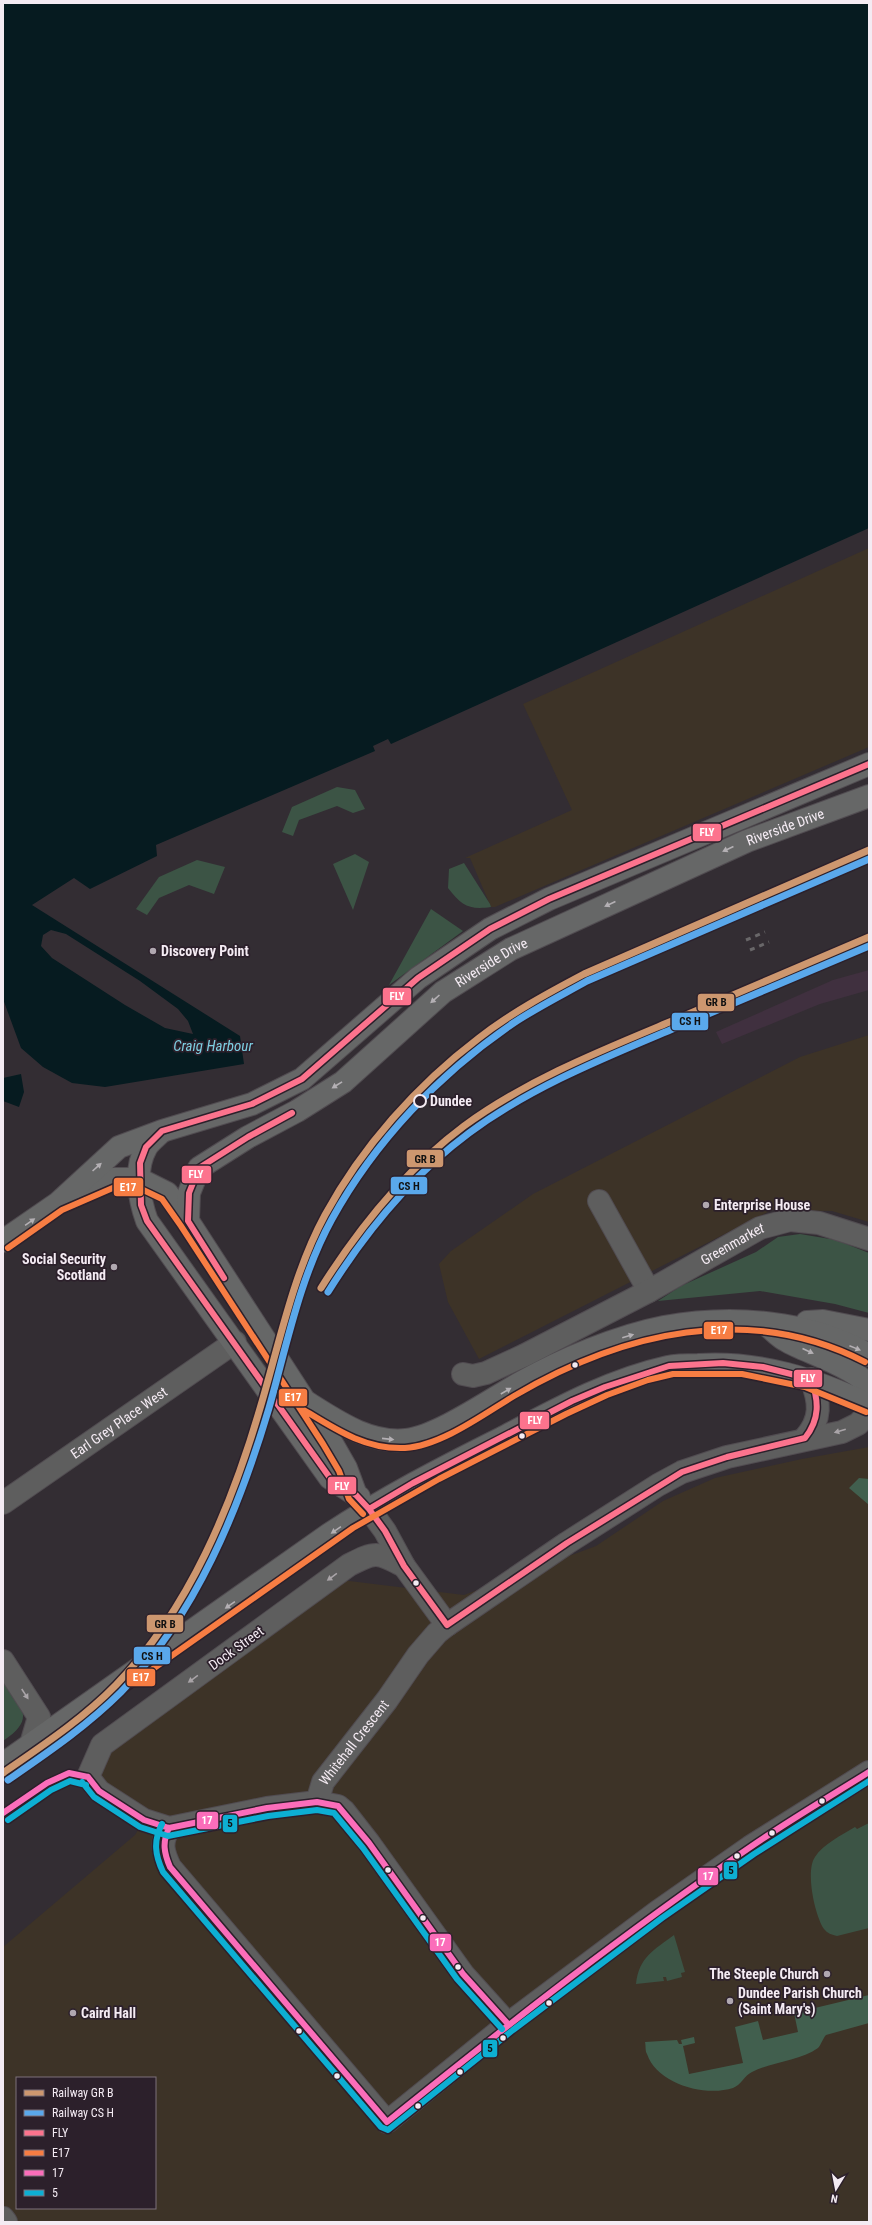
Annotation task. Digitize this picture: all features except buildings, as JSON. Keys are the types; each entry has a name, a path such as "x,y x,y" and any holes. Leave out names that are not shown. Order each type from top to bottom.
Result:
{"main road":[{"name":"Riverside Drive","path":"58,1202 119,1147 162,1131 252,1104 302,1079 418,978 490,929 549,899 869,764"},
{"name":"Riverside Drive","path":"188,1221 190,1193 199,1168 248,1136 297,1110 343,1082 443,992 505,953 747,841 869,796"},
{"path":"162,1131 146,1147 140,1163 139,1179 141,1205 147,1221 235,1342 330,1478 362,1502"},
{"path":"3,1241 58,1202 113,1179 139,1179 167,1193 188,1221 346,1468 362,1502"},
{"path":"303,1400 360,1434 386,1440 405,1440 428,1436 524,1381 592,1350 624,1337 665,1327 712,1322 764,1323 823,1321 869,1330"},
{"path":"764,1323 819,1333 869,1355"},
{"path":"764,1323 786,1341 851,1370 868,1386 869,1390"},
{"path":"3,1764 362,1502 414,1483 572,1402 605,1387 669,1366 723,1363 763,1367 811,1379 869,1405"}],"street":[{"path":"599,1201 649,1291"},
{"name":"Greenmarket","path":"463,1374 473,1376 486,1373 649,1291 760,1228 790,1220 819,1223 869,1240"},
{"name":"Earl Grey Place West","path":"3,1503 235,1342"},
{"path":"805,1438 812,1431 818,1417 818,1400 811,1379"},
{"name":"Whitehall Crescent","path":"88,1777 99,1791 144,1820 169,1828 267,1808 317,1802 323,1782 387,1700 418,1655 437,1633 447,1625 567,1543 658,1485 682,1472 727,1457 805,1438 842,1432 858,1424 869,1413"},
{"path":"362,1502 384,1531 404,1566 447,1625"},
{"name":"Dock Street","path":"88,1777 102,1745 349,1565 369,1554 385,1556 404,1566"},
{"path":"3,1661 39,1717 31,1744"},
{"path":"169,1828 163,1839 163,1852 170,1867 387,2122 439,2078 508,2024 657,1912 750,1847 869,1772"},
{"path":"317,1802 328,1802 344,1810 463,1974 508,2024"},
{"path":"3,2218 6,2222"}],"shaded area":[{"path":"869,548 869,747 495,907 491,907 470,858 465,858 572,810 523,704"},
{"path":"869,970 869,990 820,1004 722,1044 716,1032 833,980"},
{"path":"869,1035 869,1222 832,1211 772,1210 479,1359 448,1302 439,1264 451,1251 533,1194 800,1057"},
{"path":"869,1447 869,2222 3,2222 3,1947 135,1835 144,1820 88,1777 95,1762 341,1580 464,1595 596,1546 663,1501 715,1478 802,1459"}],"green space":[{"path":"337,787 355,790 365,809 353,813 337,806 299,820 293,836 282,832 292,807"},
{"path":"355,854 369,862 353,910 333,864"},
{"path":"197,860 225,867 214,894 189,885 159,898 147,915 136,909 159,877"},
{"path":"464,863 491,907 477,908 466,905 462,903 448,888 449,869"},
{"path":"431,909 463,931 389,985"},
{"path":"800,1234 836,1240 869,1253 869,1313 835,1304 760,1291 658,1301 681,1286 756,1252 778,1237"},
{"path":"859,1478 869,1479 869,1505 849,1488"},
{"path":"10,1683 22,1708 23,1715 19,1727 13,1734 3,1741 3,1684"},
{"path":"869,1823 869,1928 837,1936 833,1935 824,1929 817,1914 811,1883 812,1864 818,1852 828,1844 855,1827 857,1829"},
{"path":"674,1935 685,1972 681,1973 682,1977 667,1981 666,1977 663,1977 664,1981 636,1984 640,1967 644,1961 654,1950"},
{"path":"869,1995 869,2023 826,2035 818,2048 811,2052 803,2056 752,2072 733,2088 709,2091 683,2086 661,2073 652,2064 646,2051 645,2042 677,2040 679,2044 682,2044 681,2040 694,2037 695,2043 683,2046 689,2074 743,2063 735,2027 758,2021 763,2040 798,2032 794,2013"}],"water":[{"name":"Craig Harbour","path":"3,3 869,3 869,528 391,744 388,739 373,746 375,751 156,845 157,856 90,889 74,878 32,905 240,1036 244,1064 105,1087 72,1083 43,1067 21,1048 3,999","holes":["51,930 66,934 140,981 178,1009 188,1021 193,1034 165,1028 125,1005 52,958 41,946 43,935"]},
{"path":"21,1074 24,1092 19,1107 3,1101 3,1078"}],"railway":[{"path":"746,940 765,932"},
{"path":"750,950 769,942"}],"transit line":[{"name":"FLY","path":"447,1625 404,1566 385,1531 369,1509 356,1495 330,1478 147,1221 141,1205 140,1163 146,1147 162,1131 252,1104 302,1079 418,978 490,929 549,899 869,764"},
{"path":"3,1773 76,1721 116,1685 142,1655 166,1623 187,1589 222,1517 237,1480 261,1405 288,1308 314,1237 325,1215 356,1165 413,1097 456,1056 479,1038 517,1012 557,988 584,974 869,850"},
{"path":"8,1780 81,1728 121,1692 148,1662 172,1629 193,1595 212,1559 244,1484 269,1408 295,1311 311,1264 321,1241 349,1190 389,1136 411,1111 434,1087 459,1065 485,1044 530,1012 587,981 869,859"},
{"path":"321,1288 368,1221 403,1180 443,1143 464,1126 488,1110 539,1080 591,1055 869,937"},
{"path":"328,1292 374,1226 409,1186 428,1167 469,1133 517,1101 595,1062 869,946"},
{"name":"FLY","path":"224,1278 188,1221 189,1193 199,1168 248,1137 292,1113"},
{"name":"E17","path":"8,1248 62,1210 115,1187 137,1187 162,1199 323,1444 339,1471 349,1499 363,1514"},
{"name":"E17","path":"299,1407 349,1436 376,1445 390,1448 405,1448 433,1442 462,1428 514,1396 556,1374 598,1355 642,1341 686,1332 731,1330 776,1333 821,1344 865,1362"},
{"name":"FLY","path":"369,1509 413,1483 572,1401 605,1387 669,1366 723,1363 763,1367 811,1379 816,1395 817,1410 816,1417 805,1438 727,1457 682,1472 567,1543 447,1625"},
{"name":"E17","path":"8,1771 353,1528 439,1479 566,1414 607,1395 648,1380 673,1374 742,1374 805,1387 866,1412"},
{"name":"17","path":"169,1828 165,1838 165,1848 166,1857 170,1867 387,2122 520,2016 656,1913 764,1838 869,1772"},
{"name":"17","path":"3,1813 47,1783 69,1773 88,1777"},
{"name":"17","path":"88,1777 99,1791 144,1820 169,1828 267,1808 317,1802 338,1806 369,1843 463,1974 508,2024"},
{"name":"5","path":"8,1820 51,1790 70,1781 86,1785"},
{"name":"5","path":"162,1824 157,1836 156,1848 158,1860 163,1872 381,2127 388,2130 513,2030 662,1918 754,1854 869,1781"},
{"name":"5","path":"82,1782 94,1797 140,1827 168,1836 268,1816 317,1810 334,1813 363,1848 457,1979 502,2029"}],"place":[{"name":"Discovery Point","path":"153,951"},
{"name":"Dundee","path":"420,1101"},
{"name":"Enterprise House","path":"706,1205"},
{"name":"Social Security Scotland","path":"114,1267"},
{"name":"The Steeple Church","path":"827,1974"},
{"name":"Dundee Parish Church (Saint Mary's)","path":"730,2001"},
{"name":"Caird Hall","path":"73,2013"}]}
